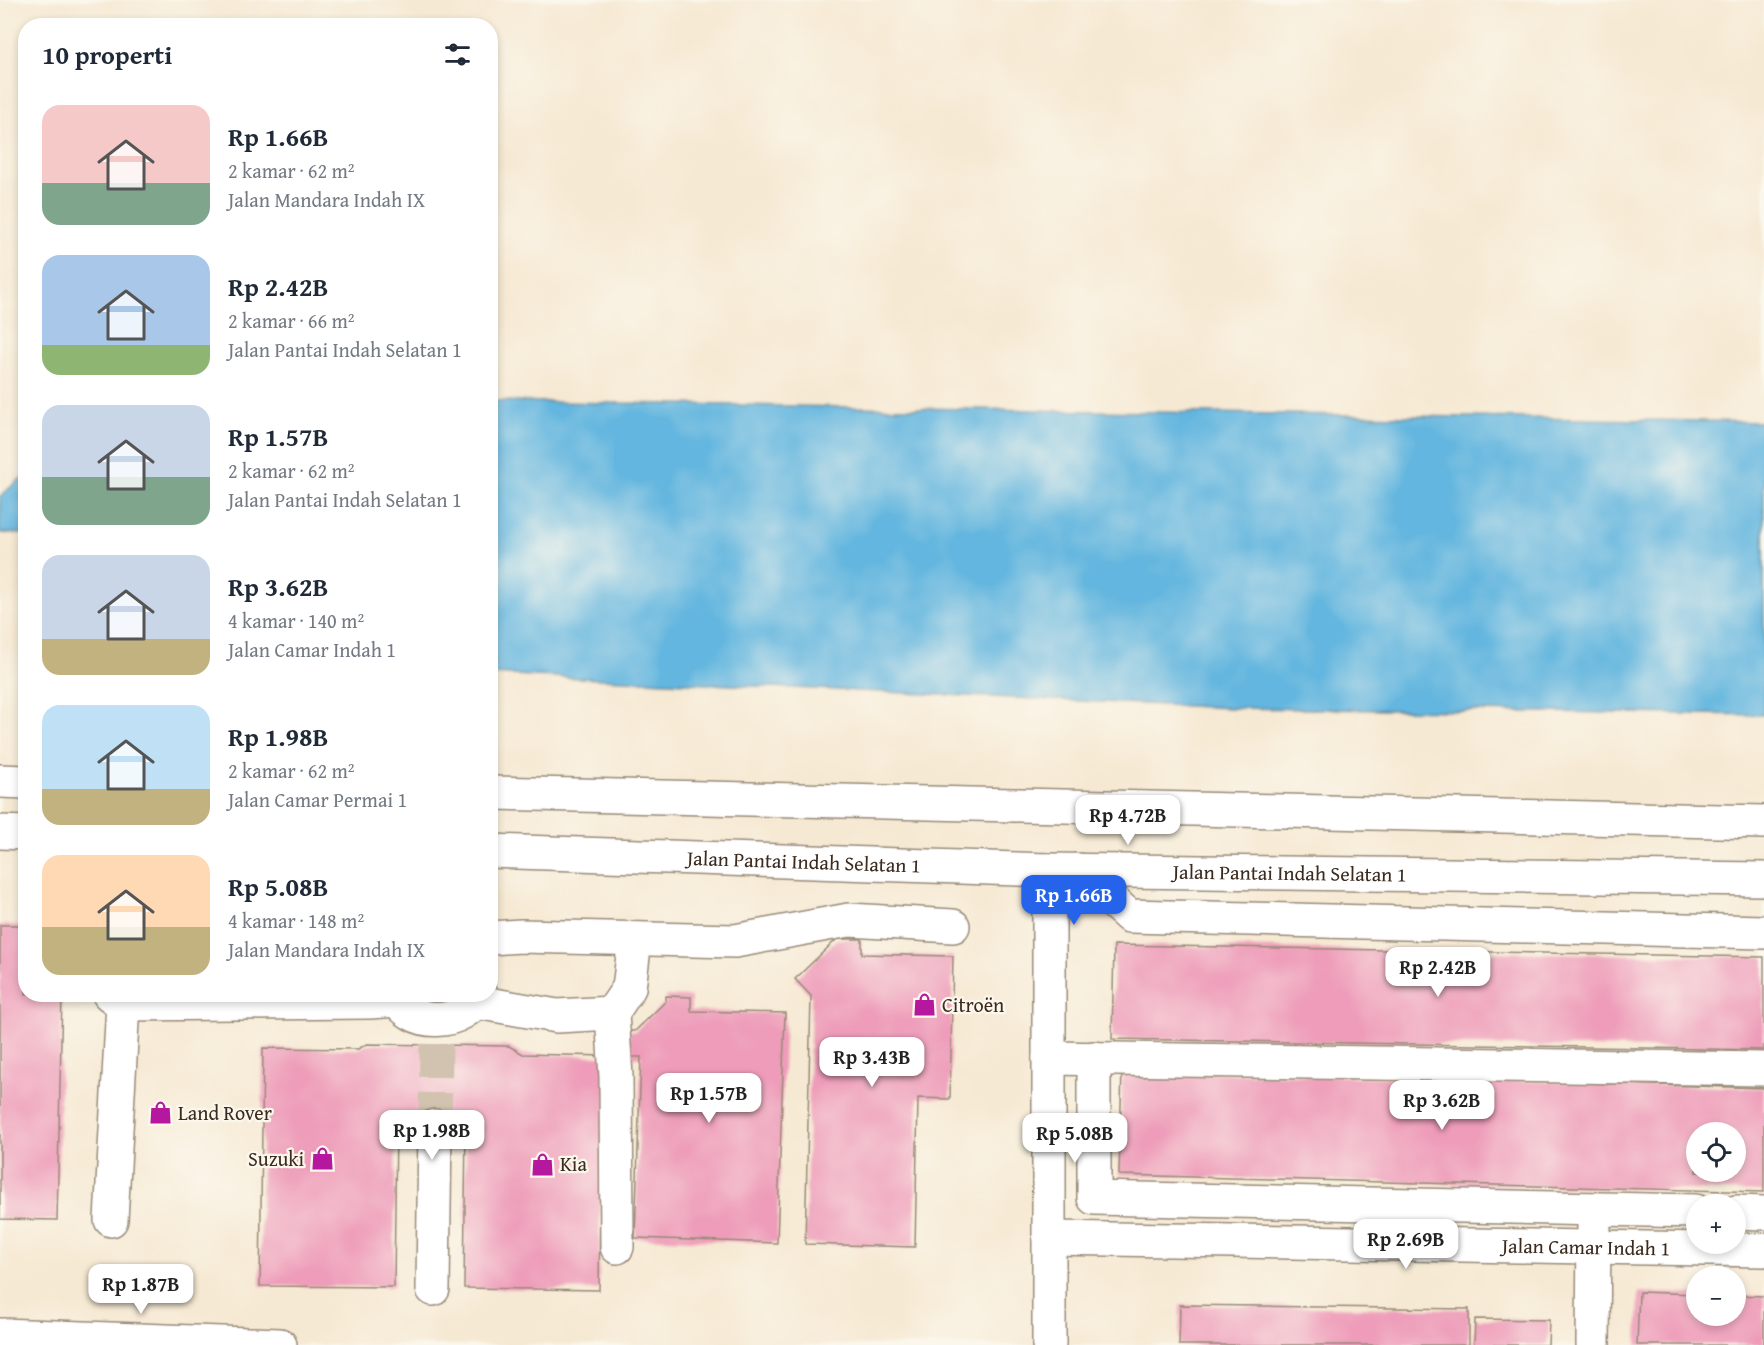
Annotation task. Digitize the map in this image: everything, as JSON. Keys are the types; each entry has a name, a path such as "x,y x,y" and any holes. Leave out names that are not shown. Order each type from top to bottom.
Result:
{"street":[{"path":"0,781 18,782"},
{"path":"498,793 1764,822"},
{"path":"0,832 18,833"},
{"name":"Jalan Pantai Indah Selatan 1","path":"498,851 1063,870 1764,879"},
{"path":"1063,870 1129,916 1764,932"},
{"path":"1049,1345 1049,1058 1063,870"},
{"path":"498,937 521,936 735,941 849,920 953,926"},
{"path":"617,1247 616,1077 612,1013 629,988 635,940"},
{"path":"111,1220 116,1002"},
{"path":"402,1002 436,1032 474,1002"},
{"path":"496,1002 557,1016 612,1013"},
{"path":"1049,1058 1764,1069"},
{"path":"1094,1058 1094,1198 1686,1211"},
{"path":"433,1289 435,1126"},
{"path":"1121,1239 1149,1200"},
{"path":"1593,1345 1594,1209"},
{"path":"1746,1212 1764,1213"},
{"name":"Jalan Camar Indah 1","path":"1049,1238 1764,1250"},
{"path":"0,1335 280,1345"}],"water":[{"path":"498,401 1764,422 1764,715 1231,708 498,674"},
{"path":"18,481 18,534 0,533 0,496"}],"building":[{"path":"0,925 18,925 18,1002 62,1002 57,1220 0,1219"},
{"path":"837,939 862,939 862,954 953,956 950,1099 918,1098 915,1247 805,1244 811,996 795,979"},
{"path":"1114,945 1764,957 1764,1050 1112,1039"},
{"path":"666,996 691,997 691,1011 785,1013 777,1243 635,1238 641,1057 628,1057 629,1031 635,1031 666,1001"},
{"path":"367,1044 509,1046 523,1054 607,1056 605,1196 600,1201 599,1290 464,1288 466,1126 396,1126 394,1287 260,1286 263,1048 358,1049"},
{"path":"1122,1070 1764,1088 1764,1192 1119,1175"},
{"path":"1639,1292 1686,1294 1686,1326 1746,1326 1746,1295 1764,1296 1764,1345 1637,1345"},
{"path":"1180,1305 1469,1309 1469,1345 1179,1345"},
{"path":"1475,1319 1549,1320 1548,1345 1474,1345"}],"tunnel":[{"path":"435,1126 436,1044"}],"place":[{"name":"Citroën","path":"924,1005"},
{"name":"Land Rover","path":"160,1113"},
{"name":"Suzuki","path":"322,1159"},
{"name":"Kia","path":"542,1164"}]}
